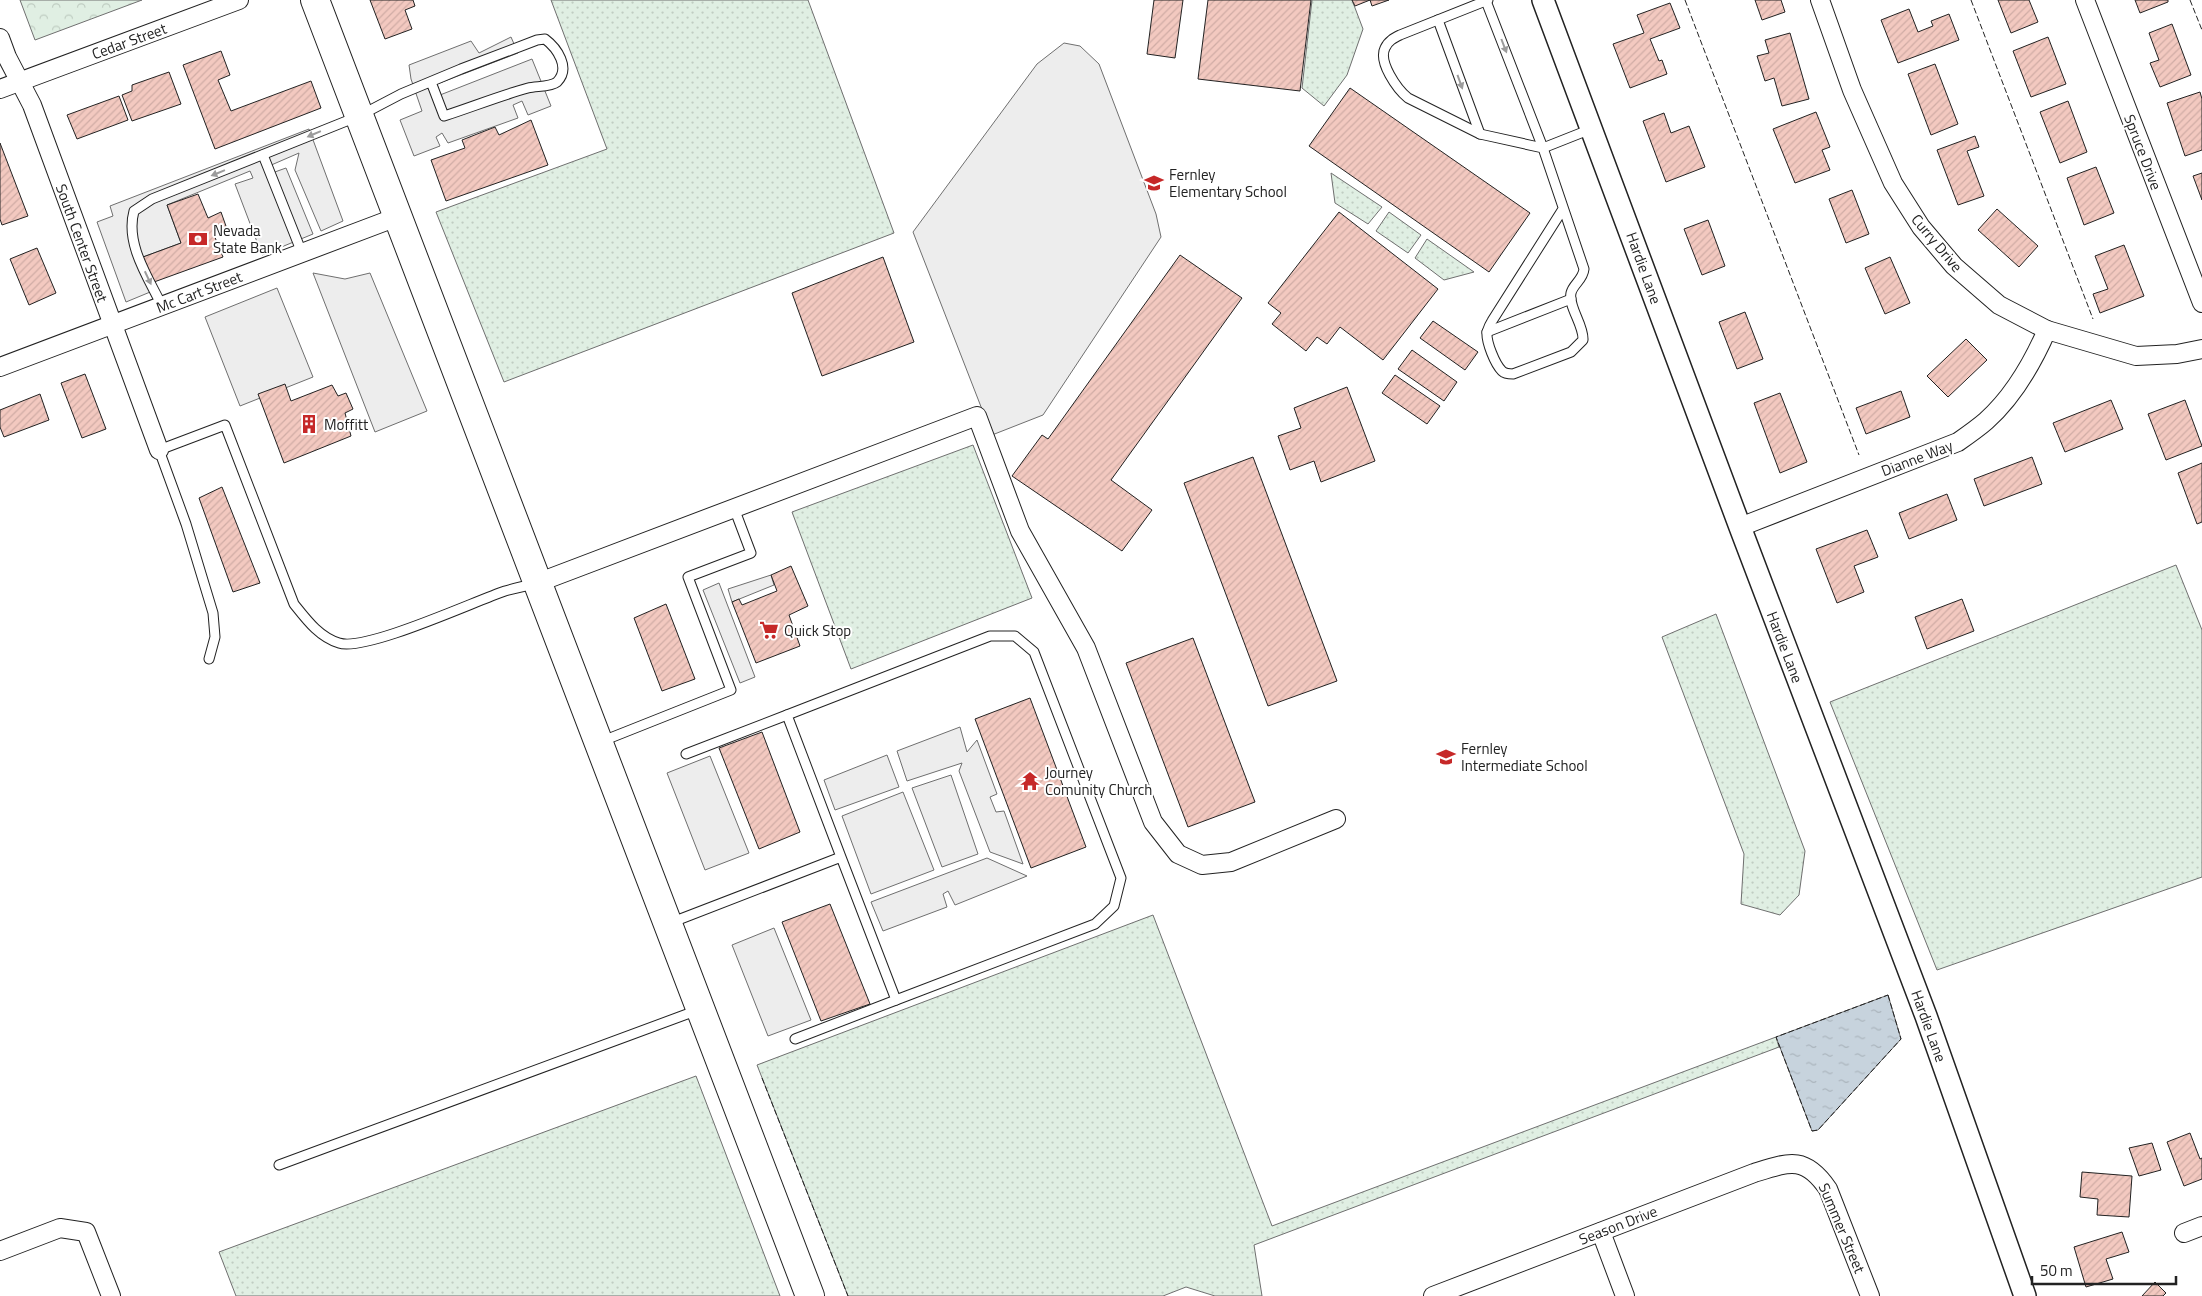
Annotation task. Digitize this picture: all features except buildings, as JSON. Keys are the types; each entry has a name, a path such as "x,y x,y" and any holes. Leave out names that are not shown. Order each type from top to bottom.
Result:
{"main road":[{"path":"315,0 810,1296"}],"street":[{"name":"Cedar Street","path":"0,89 238,0"},
{"name":"Hardie Lane","path":"1543,0 1740,527 1926,1016 2024,1296"},
{"name":"Curry Drive","path":"1820,0 1852,90 1893,183 1921,227 1954,266 1999,305 2047,330 2136,356 2177,354 2202,349"},
{"name":"Spruce Drive","path":"2085,0 2202,303"},
{"name":"South Center Street","path":"0,38 7,57 32,105 159,450"},
{"name":"Mc Cart Street","path":"0,367 397,217"},
{"name":"Dianne Way","path":"1740,527 1958,442 1987,420 2011,393 2040,347 2047,330"},
{"path":"537,583 977,416 1020,531 1086,648 1153,822 1178,854 1202,865 1230,862 1336,820"},
{"name":"Season Drive","path":"1433,1296 1754,1173 1788,1164 1806,1165"},
{"name":"Summer Street","path":"1806,1165 1820,1176 1828,1188 1870,1296"},
{"path":"2184,1232 2202,1226"},
{"path":"0,1251 60,1228 86,1232 111,1296"},
{"path":"1601,1232 1625,1296"}],"lane":[{"path":"1563,209 1492,321 1487,332 1488,341 1497,363 1502,371 1507,374 1513,374 1571,352 1583,340 1584,334 1571,299 1571,293 1584,275 1584,269 1543,148 1487,0 1391,40 1385,47 1383,54 1386,64 1400,91 1408,98 1480,134 1543,148 1592,129"},
{"path":"1438,20 1480,134"},
{"path":"162,306 133,242 131,224 134,211 152,199 359,116 431,82 537,40 545,40 552,44 562,62 563,73 557,82 551,85 541,85 526,89 444,116 431,82"},
{"path":"263,155 302,253"},
{"path":"1487,332 1571,299"},
{"path":"209,659 214,637 213,613 186,524 159,450 225,425 294,604 314,628 340,644 372,641 462,610 505,592 537,583"},
{"path":"598,742 731,690 688,577 750,553 734,508"},
{"path":"686,754 990,636 1015,636 1034,652 1121,878 1114,906 1095,924 795,1039"},
{"path":"787,715 896,1000"},
{"path":"668,924 841,857"},
{"path":"279,1165 700,1009"}],"green space":[{"path":"20,0 142,0 35,40"},
{"path":"551,0 808,0 894,233 504,382 436,212 607,149"},
{"path":"1312,0 1352,0 1363,29 1347,75 1324,106 1302,88"},
{"path":"1331,173 1382,207 1368,224 1335,203"},
{"path":"1389,212 1421,235 1408,253 1376,231"},
{"path":"1427,239 1474,272 1444,280 1415,258"},
{"path":"973,445 1032,598 851,669 792,512"},
{"path":"2176,565 2202,630 2202,877 1937,970 1830,702"},
{"path":"1716,614 1805,851 1799,895 1780,915 1741,904 1744,854 1662,637"},
{"path":"1153,915 1272,1226 1776,1037 1779,1047 1254,1245 1262,1296 1215,1296 1186,1287 1163,1296 848,1296 757,1065"},
{"path":"696,1076 780,1296 236,1296 219,1252"}],"shaded area":[{"path":"511,37 518,53 437,84 440,95 532,59 551,106 528,115 522,101 513,105 518,118 448,143 442,133 436,137 440,146 414,156 400,120 422,111 411,79 409,65 471,41 479,53"},
{"path":"1064,43 1080,46 1099,64 1156,214 1161,237 1043,415 992,435 913,232 1037,64"},
{"path":"309,129 343,221 321,231 295,170 299,153 269,166 272,173 286,168 313,234 262,255 235,184 253,178 250,171 167,205 181,243 143,257 155,290 126,302 97,222 113,216 110,206"},
{"path":"313,273 345,279 370,273 427,411 375,432"},
{"path":"277,288 313,377 240,406 205,317"},
{"path":"771,575 774,585 732,602 728,589"},
{"path":"719,583 755,677 740,683 703,590"},
{"path":"960,727 967,752 977,740 997,794 990,797 996,812 1004,811 1023,864 990,852 959,771 962,763 907,781 897,751"},
{"path":"887,755 899,787 835,810 824,780"},
{"path":"710,756 749,853 705,870 667,773"},
{"path":"951,775 978,854 942,867 912,788"},
{"path":"903,792 934,870 871,894 842,816"},
{"path":"987,858 1027,876 955,905 948,891 943,894 947,907 883,931 871,902"},
{"path":"774,928 811,1020 768,1036 732,945"}],"water":[{"path":"1888,995 1901,1039 1818,1130 1812,1131 1776,1037"}],"fence":[{"path":"1685,0 1859,455"},
{"path":"1971,0 2093,319"},
{"path":"2190,0 2202,30"},
{"path":"1888,995 1901,1039 1818,1130 1812,1131 1776,1037 1888,995"},
{"path":"762,1078 848,1296"}],"place":[{"name":"Fernley Elementary School","path":"1154,183"},
{"name":"Nevada State Bank","path":"198,239"},
{"name":"Moffitt","path":"309,424"},
{"name":"Quick Stop","path":"769,630"},
{"name":"Fernley Intermediate School","path":"1446,757"},
{"name":"Journey Comunity Church","path":"1030,781"}]}
